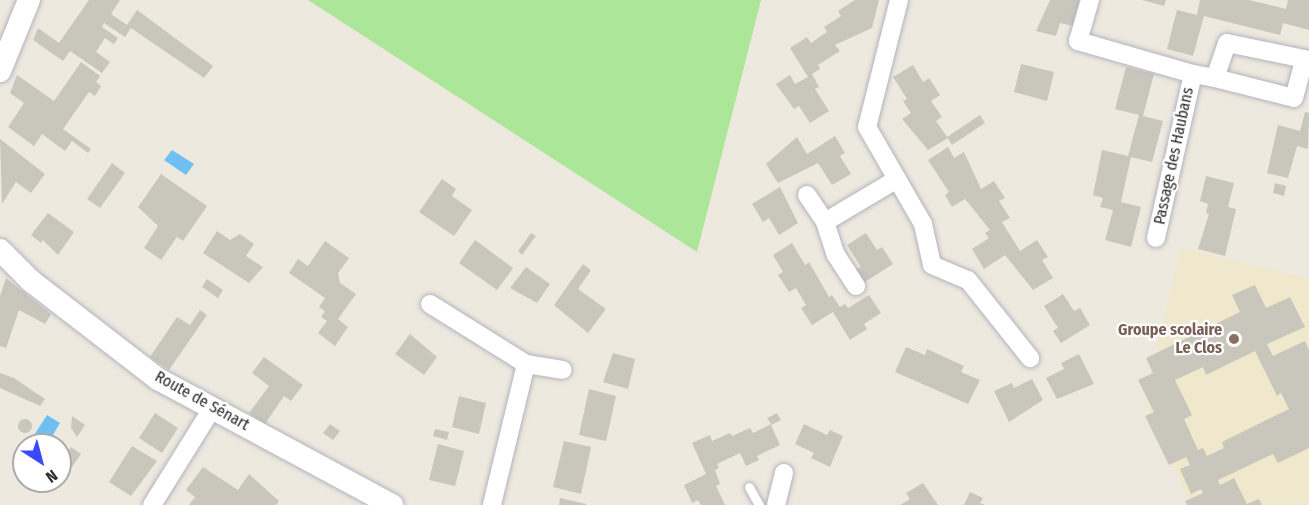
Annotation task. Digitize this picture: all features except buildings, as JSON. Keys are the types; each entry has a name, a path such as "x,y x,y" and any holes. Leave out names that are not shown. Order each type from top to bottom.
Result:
{"street":[{"path":"0,71 29,0"},
{"path":"899,0 867,127 923,224 932,265 968,280 1030,358"},
{"path":"1090,0 1078,40 1193,74 1294,98 1307,60 1227,44 1215,78"},
{"name":"Passage des Haubans","path":"1156,238 1193,74"},
{"path":"825,222 897,179"},
{"path":"807,195 825,222 836,255 856,286"},
{"name":"Route de Sénart","path":"0,250 31,281 158,379 392,505"},
{"path":"430,304 526,364 563,370"},
{"path":"492,505 526,364"},
{"path":"152,505 213,407"},
{"path":"776,505 784,473"}],"lane":[{"path":"749,487 759,505"}],"shaded area":[{"name":"Groupe scolaire Le Clos","path":"1181,248 1309,279 1309,505 1191,505 1144,399"}],"green space":[{"path":"308,0 761,0 697,252"}],"water":[{"path":"172,150 194,164 186,175 164,160"},
{"path":"47,415 60,423 54,433 35,433"}],"place":[{"name":"Groupe scolaire Le Clos","path":"1234,339"}]}
